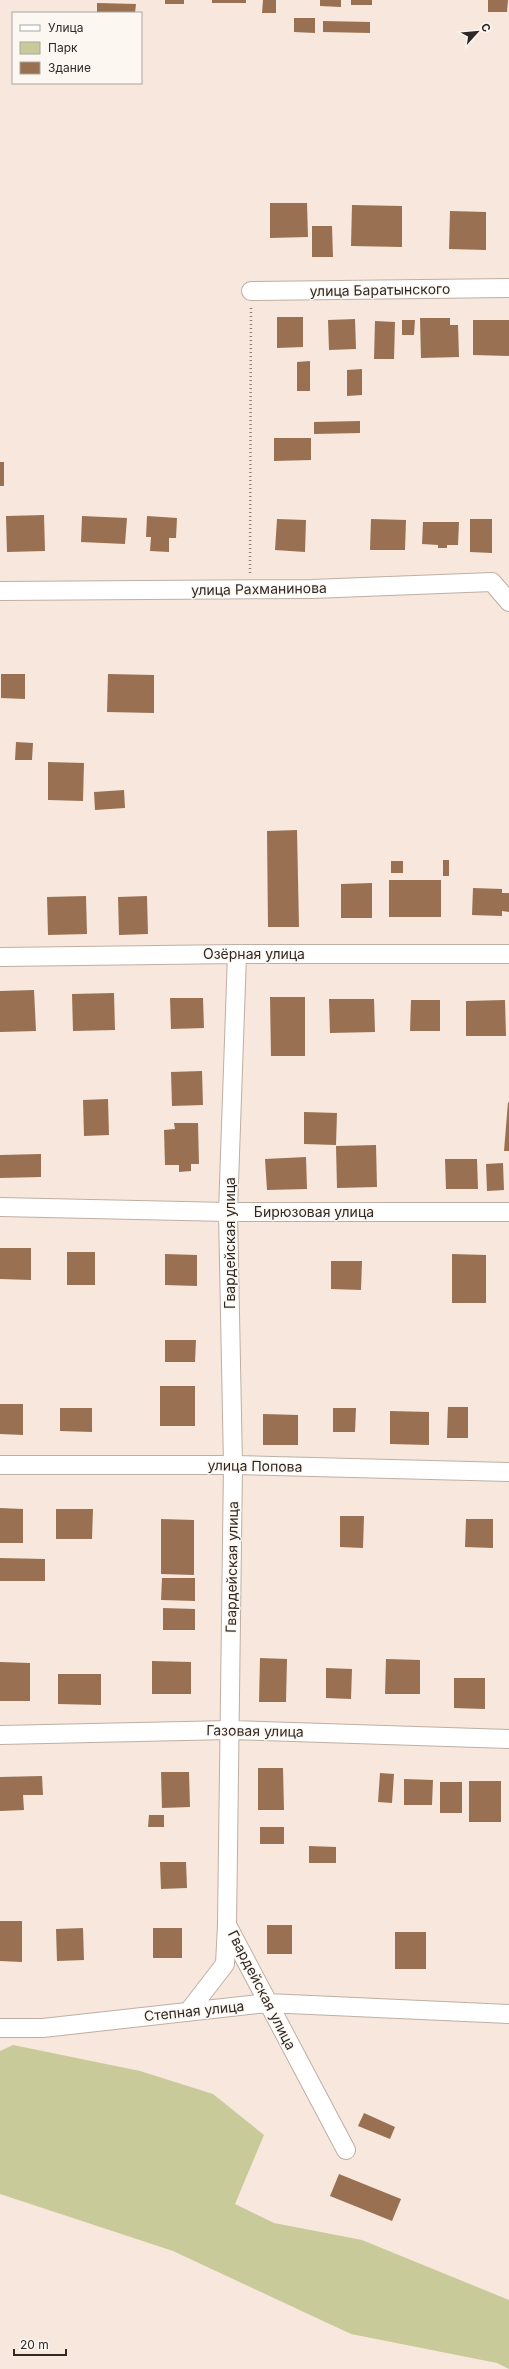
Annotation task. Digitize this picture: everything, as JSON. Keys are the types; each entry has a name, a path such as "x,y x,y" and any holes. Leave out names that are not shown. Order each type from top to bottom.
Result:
{"street":[{"name":"улица Баратынского","path":"251,291 509,288"},
{"name":"улица Рахманинова","path":"0,591 250,589 492,582 509,602"},
{"name":"Озёрная улица","path":"0,958 238,954 509,954"},
{"name":"Гвардейская улица","path":"238,954 228,1212 233,1465 227,1925 346,2150"},
{"name":"Бирюзовая улица","path":"0,1207 228,1212 509,1212"},
{"name":"улица Попова","path":"0,1465 233,1465 509,1472"},
{"name":"Газовая улица","path":"0,1735 230,1730 509,1739"},
{"path":"188,2012 225,1964 227,1925"},
{"name":"Степная улица","path":"0,2028 42,2028 267,2003 509,2014"}],"path":[{"path":"250,589 251,291"}],"green space":[{"path":"13,2045 140,2071 213,2094 264,2135 235,2204 274,2223 362,2240 509,2300 509,2369 497,2363 351,2334 173,2251 0,2194 0,2051"}],"building":[{"path":"165,0 184,0 184,4 165,4"},
{"path":"212,0 246,0 246,3 212,3"},
{"path":"263,0 276,0 276,13 262,13"},
{"path":"320,0 341,0 341,7 320,6"},
{"path":"351,0 372,0 372,5 351,5"},
{"path":"488,0 508,0 507,12 488,12"},
{"path":"97,3 136,4 135,12 97,12"},
{"path":"294,18 315,18 315,33 294,32"},
{"path":"323,21 370,22 370,33 323,32"},
{"path":"270,203 307,203 308,237 270,238"},
{"path":"352,205 402,206 402,247 351,246"},
{"path":"450,211 486,212 486,250 449,249"},
{"path":"312,226 332,226 333,257 312,257"},
{"path":"277,317 303,317 303,347 277,348"},
{"path":"420,318 450,318 450,325 458,325 459,357 421,358"},
{"path":"355,319 356,349 329,350 328,320"},
{"path":"402,320 415,320 414,335 402,335"},
{"path":"473,320 509,320 509,356 473,355"},
{"path":"375,321 395,322 394,359 374,359"},
{"path":"310,361 310,391 297,391 297,362"},
{"path":"362,369 362,395 347,396 347,370"},
{"path":"360,421 360,433 314,434 314,422"},
{"path":"274,438 311,438 311,460 274,461"},
{"path":"0,462 4,462 4,486 0,486"},
{"path":"44,515 45,551 7,552 6,516"},
{"path":"82,516 127,518 125,544 81,542"},
{"path":"147,516 177,518 176,538 169,538 169,552 150,551 151,537 146,537"},
{"path":"277,519 306,520 305,552 275,550"},
{"path":"371,519 406,520 405,550 370,550"},
{"path":"470,519 492,519 492,553 470,552"},
{"path":"423,522 459,522 458,545 447,545 447,548 438,548 438,545 422,544"},
{"path":"1,674 25,674 25,699 1,698"},
{"path":"108,674 154,675 154,713 107,712"},
{"path":"16,742 33,743 32,760 15,760"},
{"path":"48,762 84,763 83,801 48,800"},
{"path":"124,790 125,808 95,810 94,792"},
{"path":"297,830 299,927 268,927 267,831"},
{"path":"443,860 449,860 449,876 443,876"},
{"path":"391,861 403,861 403,873 391,873"},
{"path":"389,880 441,880 441,917 389,917"},
{"path":"372,883 372,918 341,918 341,884"},
{"path":"473,888 502,889 502,893 509,893 509,912 502,911 502,916 472,915"},
{"path":"86,896 87,934 48,935 47,897"},
{"path":"147,896 148,934 119,935 118,897"},
{"path":"34,990 36,1031 0,1032 0,991"},
{"path":"114,993 115,1030 73,1031 72,994"},
{"path":"270,997 305,997 305,1056 271,1056"},
{"path":"170,998 203,998 204,1028 171,1029"},
{"path":"329,999 374,999 375,1032 330,1033"},
{"path":"411,1000 440,1000 440,1031 410,1031"},
{"path":"505,1000 506,1036 466,1036 466,1001"},
{"path":"202,1071 203,1105 172,1106 171,1072"},
{"path":"108,1099 109,1135 84,1136 83,1100"},
{"path":"508,1102 509,1151 504,1151"},
{"path":"304,1112 337,1113 336,1145 304,1144"},
{"path":"174,1123 198,1123 199,1164 191,1164 191,1171 179,1172 179,1165 165,1165 164,1130 175,1129"},
{"path":"376,1145 377,1187 337,1188 336,1146"},
{"path":"41,1154 41,1177 0,1178 0,1155"},
{"path":"306,1157 307,1189 267,1190 265,1159"},
{"path":"445,1159 477,1159 478,1189 446,1189"},
{"path":"503,1163 504,1190 487,1191 486,1164"},
{"path":"0,1248 31,1248 31,1280 0,1279"},
{"path":"67,1252 95,1252 95,1285 67,1285"},
{"path":"165,1254 197,1255 197,1286 165,1285"},
{"path":"452,1254 486,1255 486,1303 452,1303"},
{"path":"331,1261 362,1261 361,1290 331,1289"},
{"path":"165,1340 196,1340 195,1362 165,1362"},
{"path":"160,1386 195,1386 195,1426 160,1426"},
{"path":"0,1404 23,1404 23,1435 0,1434"},
{"path":"448,1407 468,1407 468,1438 447,1438"},
{"path":"60,1408 92,1408 92,1432 60,1431"},
{"path":"333,1408 356,1408 355,1432 333,1432"},
{"path":"390,1411 429,1412 429,1445 390,1444"},
{"path":"263,1414 298,1415 298,1445 263,1445"},
{"path":"0,1508 23,1509 23,1543 0,1543"},
{"path":"56,1509 93,1509 92,1539 56,1539"},
{"path":"340,1516 364,1516 363,1548 340,1547"},
{"path":"161,1519 194,1520 194,1575 161,1574"},
{"path":"466,1519 493,1519 493,1548 465,1547"},
{"path":"0,1558 45,1559 45,1581 0,1581"},
{"path":"162,1578 195,1578 195,1601 161,1600"},
{"path":"163,1608 195,1609 195,1630 163,1630"},
{"path":"260,1658 287,1659 286,1702 259,1702"},
{"path":"386,1659 420,1660 420,1694 385,1694"},
{"path":"152,1661 191,1662 191,1694 152,1694"},
{"path":"0,1662 30,1663 30,1701 0,1701"},
{"path":"326,1668 352,1669 351,1699 326,1698"},
{"path":"58,1674 101,1674 101,1705 58,1704"},
{"path":"454,1678 485,1678 485,1709 454,1708"},
{"path":"258,1768 283,1768 284,1810 258,1810"},
{"path":"161,1772 189,1772 190,1807 162,1808"},
{"path":"380,1773 394,1774 392,1803 378,1802"},
{"path":"42,1776 43,1795 23,1795 24,1810 0,1811 0,1777"},
{"path":"404,1779 433,1780 432,1805 404,1805"},
{"path":"469,1781 501,1781 501,1822 469,1822"},
{"path":"440,1782 462,1782 462,1813 440,1813"},
{"path":"149,1815 164,1815 164,1827 148,1827"},
{"path":"260,1827 284,1827 284,1844 260,1844"},
{"path":"309,1846 336,1847 336,1863 309,1863"},
{"path":"160,1862 186,1862 187,1888 161,1889"},
{"path":"0,1921 22,1921 22,1962 0,1961"},
{"path":"267,1925 292,1925 292,1954 267,1954"},
{"path":"83,1928 84,1960 57,1961 56,1929"},
{"path":"153,1928 182,1928 182,1958 153,1958"},
{"path":"395,1932 426,1932 426,1969 395,1969"},
{"path":"364,2113 395,2127 390,2139 358,2126"},
{"path":"339,2174 401,2199 392,2221 330,2196"}]}
